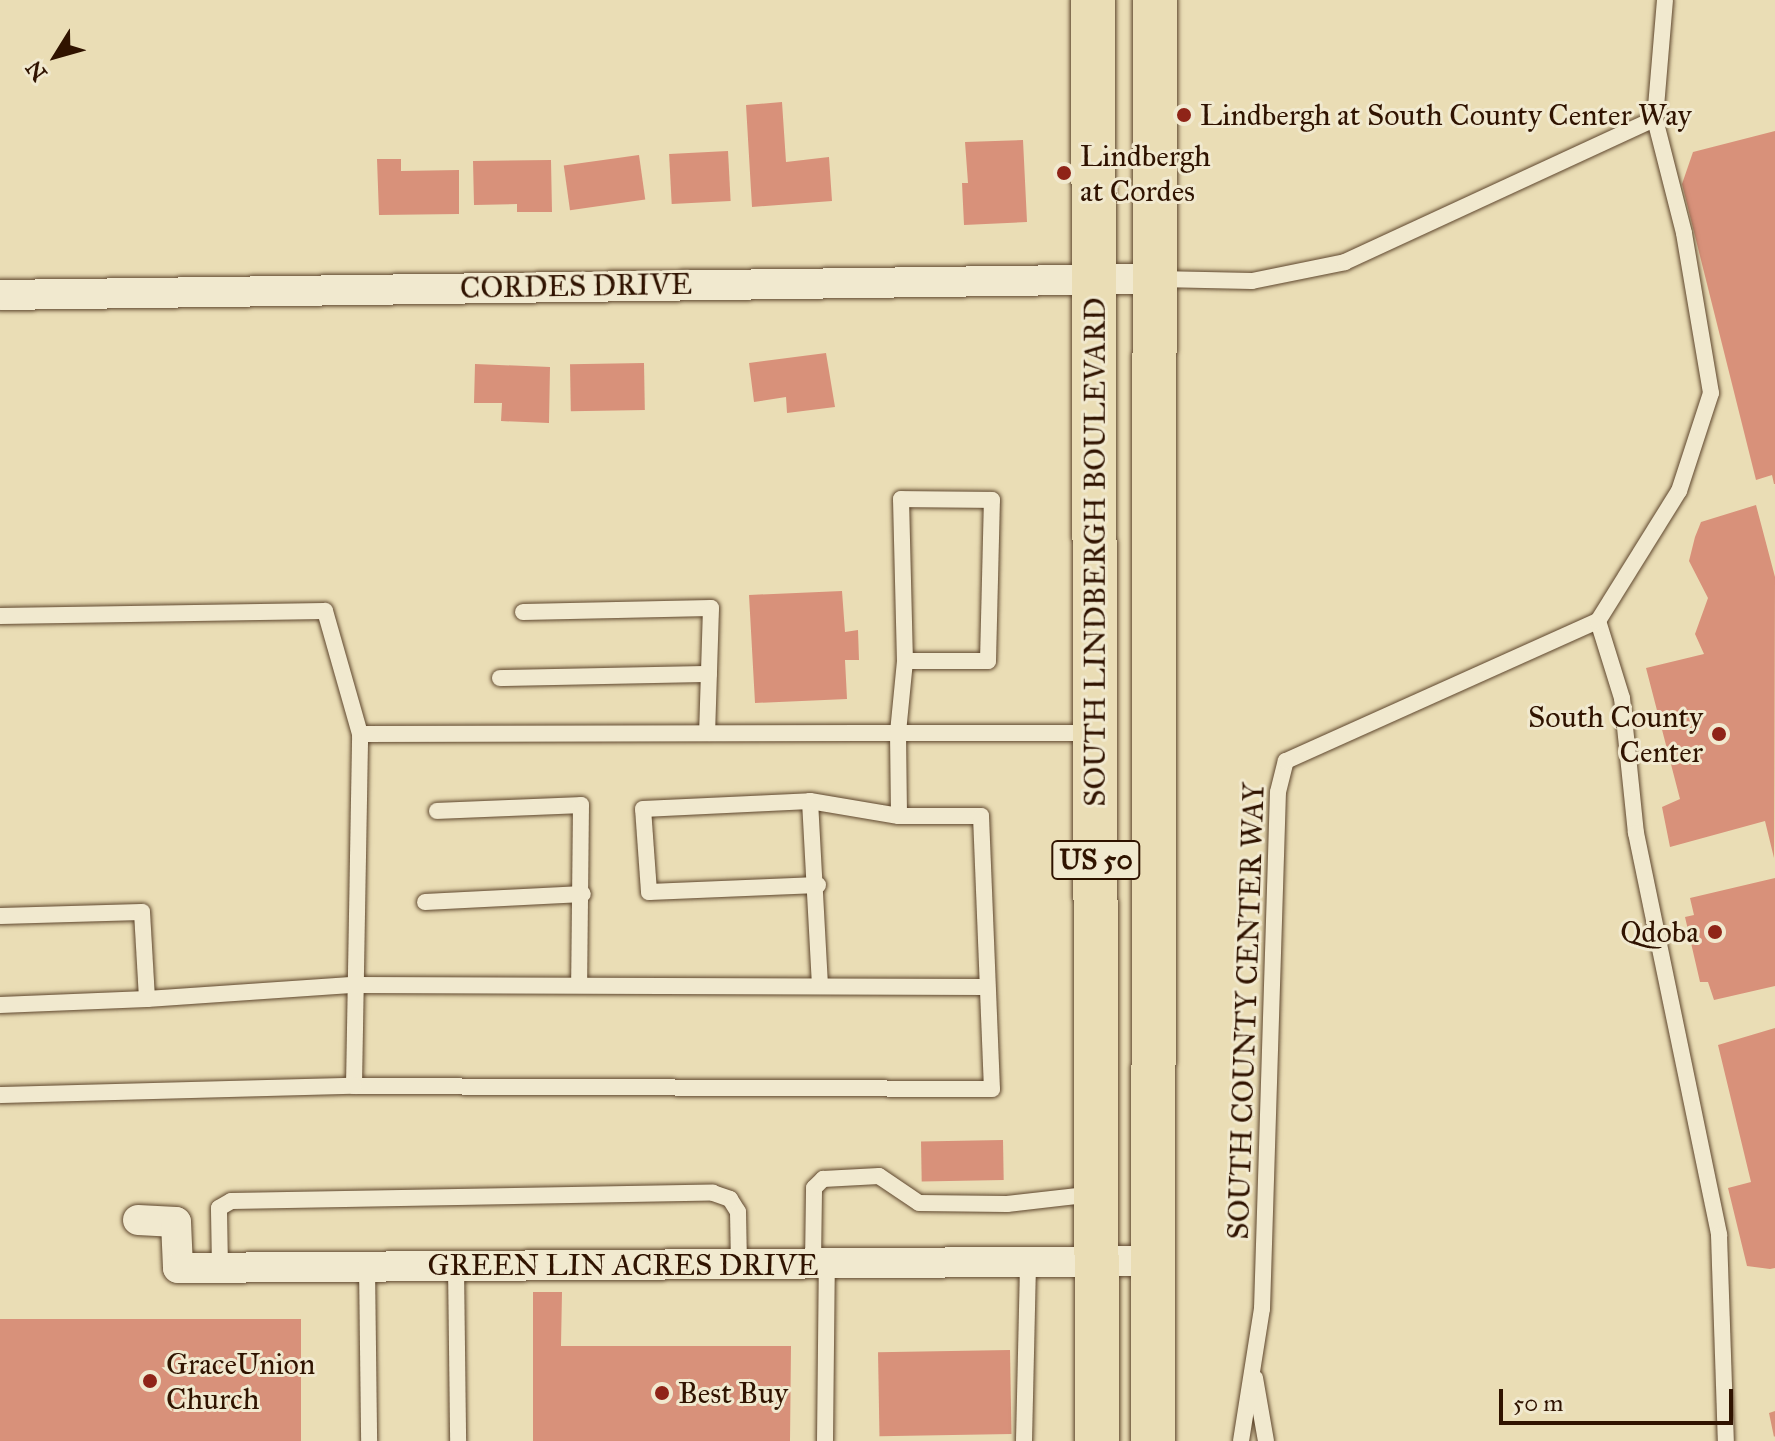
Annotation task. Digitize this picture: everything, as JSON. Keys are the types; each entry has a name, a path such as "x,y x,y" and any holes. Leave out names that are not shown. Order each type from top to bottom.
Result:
{"main road":[{"name":"SOUTH LINDBERGH BOULEVARD","path":"1093,0 1097,1441"},
{"name":"SOUTH LINDBERGH BOULEVARD","path":"1153,1441 1152,279 1155,0"}],"street":[{"name":"CORDES DRIVE","path":"0,295 1152,279"},
{"name":"GREEN LIN ACRES DRIVE","path":"138,1220 176,1222 178,1268 1153,1261"}],"lane":[{"path":"1665,0 1655,119 1684,233 1711,393 1679,491 1598,621 1622,698 1636,833 1719,1235 1721,1409 1726,1441"},
{"path":"1152,279 1252,281 1345,262 1655,119"},
{"path":"899,816 898,733 905,661 901,499 992,500 988,661 905,661"},
{"path":"523,612 711,608 707,733"},
{"path":"0,616 325,611 360,734 354,1086"},
{"name":"SOUTH COUNTY CENTER WAY","path":"1241,1441 1262,1309 1278,792 1286,761 1598,621"},
{"path":"500,678 709,674"},
{"path":"360,734 1095,733"},
{"path":"810,801 818,885 820,986"},
{"path":"0,1095 354,1086 992,1089 981,816 899,816 810,801 643,809 649,892 818,885"},
{"path":"437,811 581,805 583,894 579,985"},
{"path":"425,902 583,894"},
{"path":"0,916 142,912 147,999"},
{"path":"0,1005 355,985 987,987"},
{"path":"825,1441 820,1263 814,1188 823,1179 879,1176 919,1203 1007,1204 1097,1194"},
{"path":"220,1268 219,1208 231,1201 713,1193 730,1199 738,1212 739,1264"},
{"path":"1024,1441 1028,1262"},
{"path":"367,1266 369,1441"},
{"path":"456,1266 458,1441"},
{"name":"SOUTH COUNTY CENTER WAY","path":"1254,1373 1266,1441"}],"building":[{"path":"782,102 786,162 829,157 832,201 752,207 746,105"},
{"path":"1775,131 1774,484 1772,475 1756,480 1682,184 1693,152"},
{"path":"1023,140 1027,222 964,225 962,183 968,183 965,142"},
{"path":"728,151 731,201 672,204 669,154"},
{"path":"639,155 645,200 570,210 564,166"},
{"path":"377,159 401,159 401,171 459,170 459,214 379,215"},
{"path":"551,160 552,212 517,212 517,204 474,205 473,161"},
{"path":"826,353 835,407 787,413 786,397 754,402 749,363"},
{"path":"644,363 645,410 571,411 570,364"},
{"path":"475,364 550,367 549,423 501,421 502,403 474,403"},
{"name":"South County Center","path":"1756,505 1775,577 1774,858 1765,821 1670,847 1662,807 1680,799 1646,668 1704,654 1695,634 1708,598 1689,561 1695,537 1701,522"},
{"path":"842,591 845,632 858,630 859,660 845,660 847,699 755,703 749,595"},
{"path":"1775,878 1775,986 1714,1000 1708,982 1700,982 1685,917 1694,915 1690,898"},
{"path":"1775,1028 1775,1268 1770,1269 1747,1266 1728,1188 1751,1182 1718,1045"},
{"path":"1003,1140 1004,1180 922,1181 921,1141"},
{"name":"Best Buy","path":"533,1292 562,1292 561,1346 791,1346 790,1441 533,1441"},
{"name":"GraceUnion Church","path":"0,1319 301,1319 301,1441 0,1441"},
{"path":"1010,1350 1011,1434 879,1436 878,1352"},
{"path":"1775,1411 1775,1436 1774,1437 1769,1413"}],"place":[{"name":"Lindbergh at South County Center Way","path":"1184,115"},
{"name":"Lindbergh at Cordes","path":"1064,173"},
{"name":"South County Center","path":"1719,734"},
{"name":"Qdoba","path":"1715,932"},
{"name":"GraceUnion Church","path":"150,1381"},
{"name":"Best Buy","path":"662,1393"}]}
